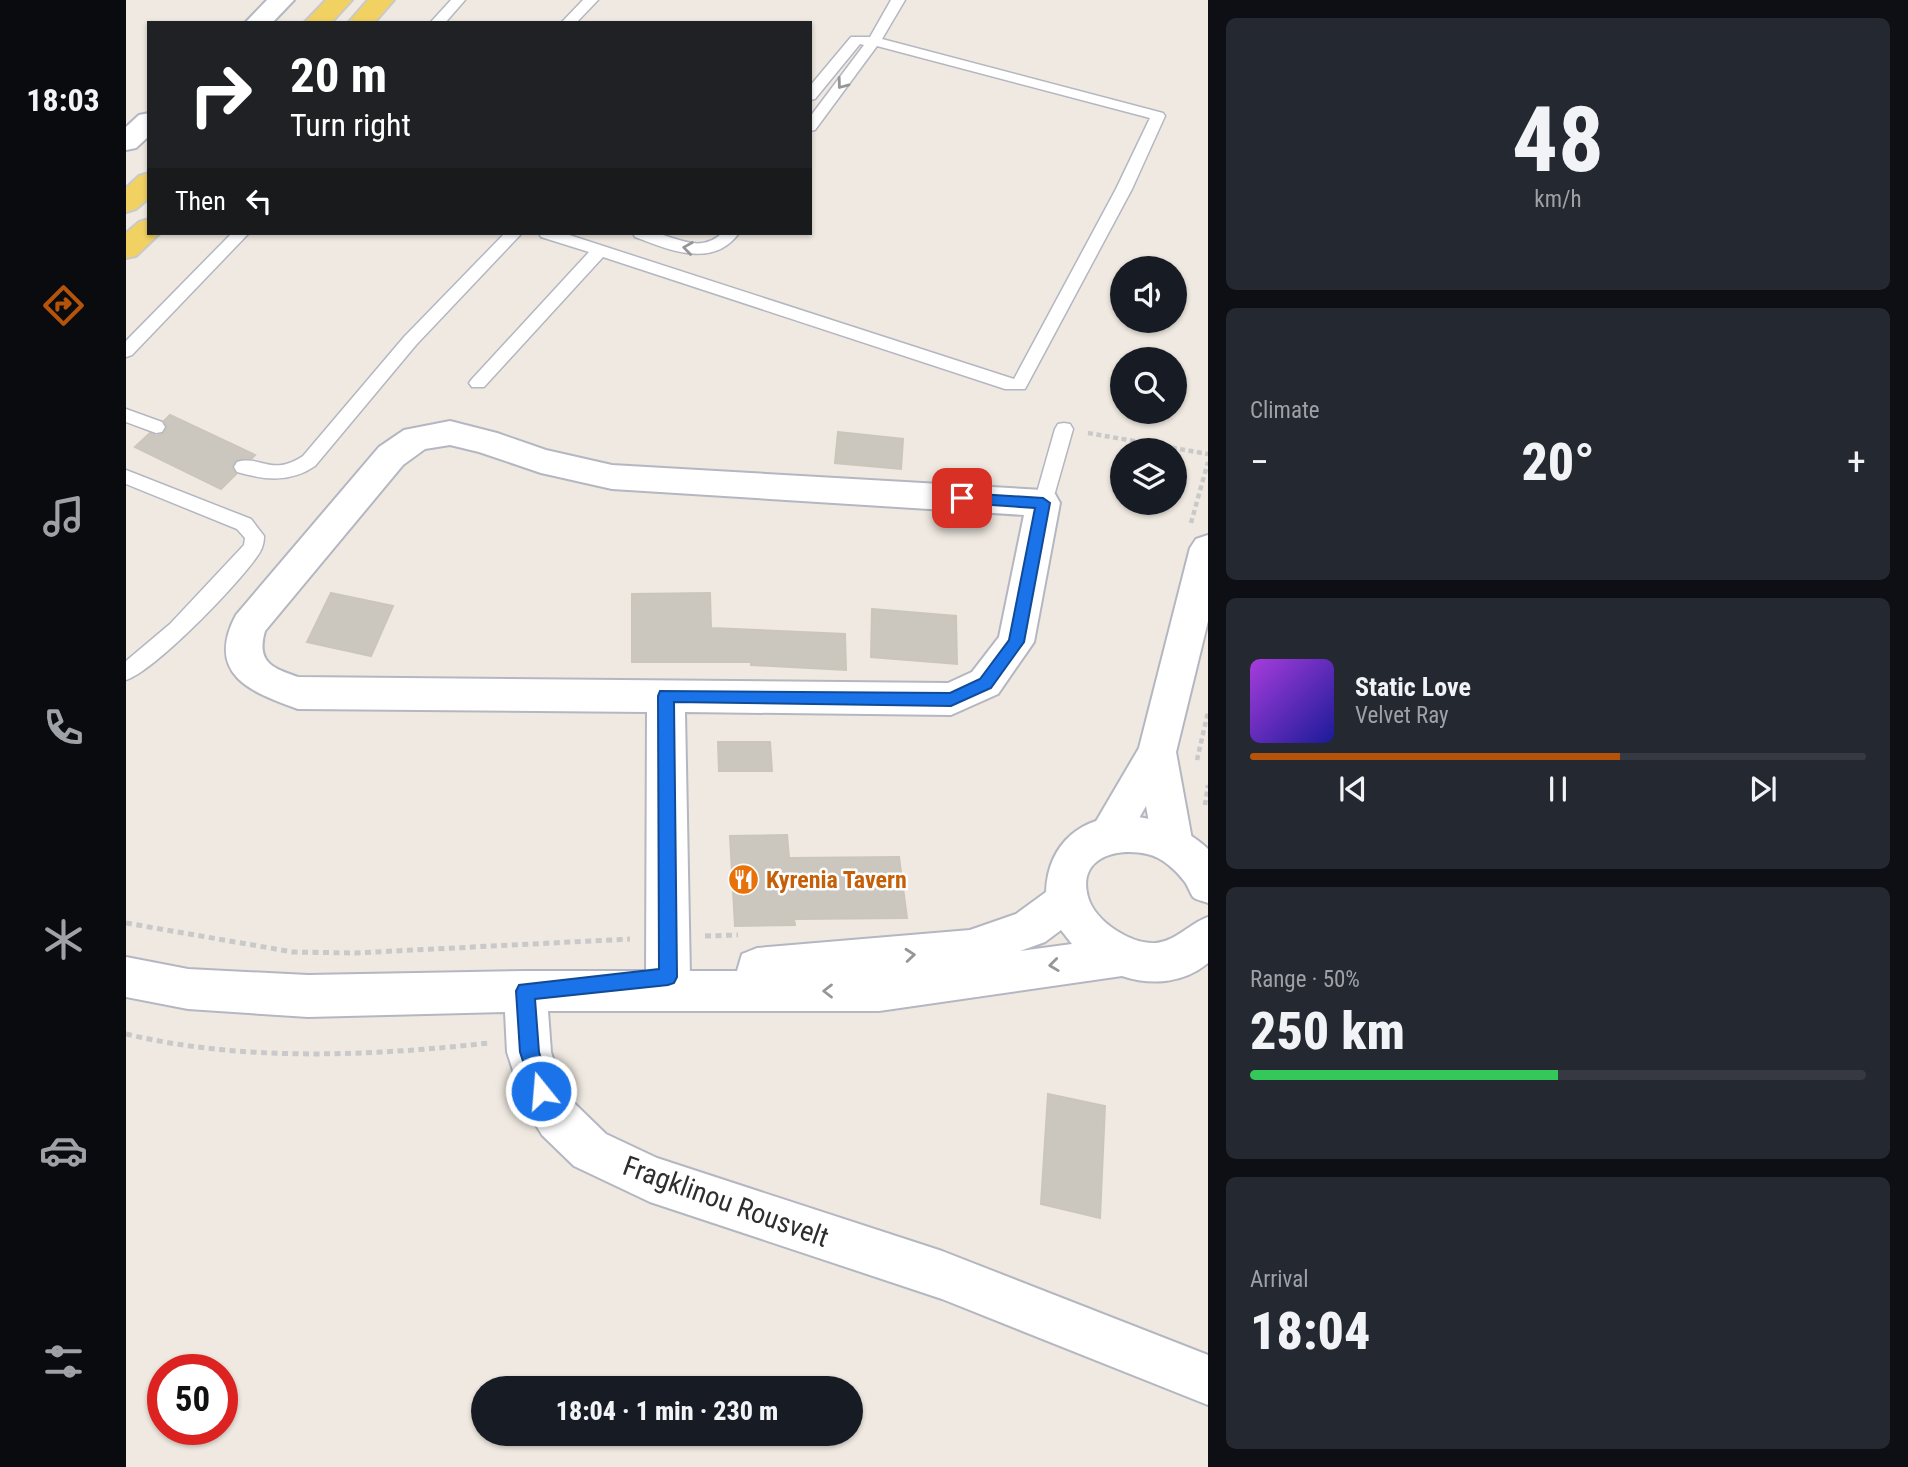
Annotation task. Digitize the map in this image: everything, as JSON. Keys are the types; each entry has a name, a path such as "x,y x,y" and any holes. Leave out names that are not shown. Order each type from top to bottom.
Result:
{"main road":[{"path":"318,21 340,0"},
{"path":"362,21 382,0"},
{"path":"126,203 147,184"},
{"path":"126,250 147,230"}],"street":[{"path":"259,21 282,0"},
{"path":"126,142 147,123"},
{"path":"450,433 485,441 541,461 612,477 1043,503 1016,642 985,683 951,699 298,693 270,684 246,666 241,643 249,625 391,456 416,438 450,433"},
{"path":"1108,835 1157,752 1208,548"},
{"path":"666,696 668,977"},
{"path":"1157,752 1173,845"},
{"path":"1208,884 1191,860 1173,845 1152,836 1130,832 1108,835 1090,842 1078,853 1070,867 1067,882 1075,917 1086,933 1121,957 1142,963 1163,964 1183,958 1199,948 1208,936"},
{"path":"527,1015 668,977 970,950 1030,929 1069,900"},
{"path":"126,977 188,989 309,996 527,1015 879,991 1121,957"},
{"name":"Fragklinou Rousvelt","path":"527,1015 529,1052 541,1091 558,1119 590,1150 650,1179 942,1275 1208,1380"}],"lane":[{"path":"439,21 458,0"},
{"path":"570,21 591,0"},
{"path":"812,124 874,41 898,0"},
{"path":"553,235 1011,385 1018,385 1125,189 1158,116 874,41 856,40 812,94"},
{"path":"126,351 239,235"},
{"path":"243,467 282,474 298,470 309,461 410,341 512,235"},
{"path":"646,235 676,246 697,250 716,247 729,235"},
{"path":"478,383 600,250"},
{"path":"126,415 156,428"},
{"path":"1043,503 1065,429"},
{"path":"126,477 244,524 255,536 253,548 177,632 126,673"}],"path":[{"path":"1065,429 1208,454"},
{"path":"126,1034 169,1046 290,1054 447,1048 527,1015"}],"building":[{"path":"170,415 255,455 235,461 232,468 236,474 221,489 135,447 150,433 156,436 164,433 167,426 164,421"},
{"path":"838,432 903,439 901,469 835,463"},
{"path":"331,593 393,606 371,656 307,642"},
{"path":"710,593 711,628 845,634 846,670 751,665 751,662 632,662 632,594"},
{"path":"872,609 956,616 957,664 871,657"},
{"path":"718,742 770,742 772,771 719,771"},
{"path":"787,835 789,858 899,857 907,918 794,919 795,925 735,926 730,836"},
{"path":"1048,1094 1105,1106 1100,1218 1041,1204"}],"place":[{"name":"Kyrenia Tavern","path":"743,880"}],"route":[{"path":"541,1091 529,1052 525,991 668,977 666,696 951,699 985,683 1016,642 1043,503 962,498"}]}
